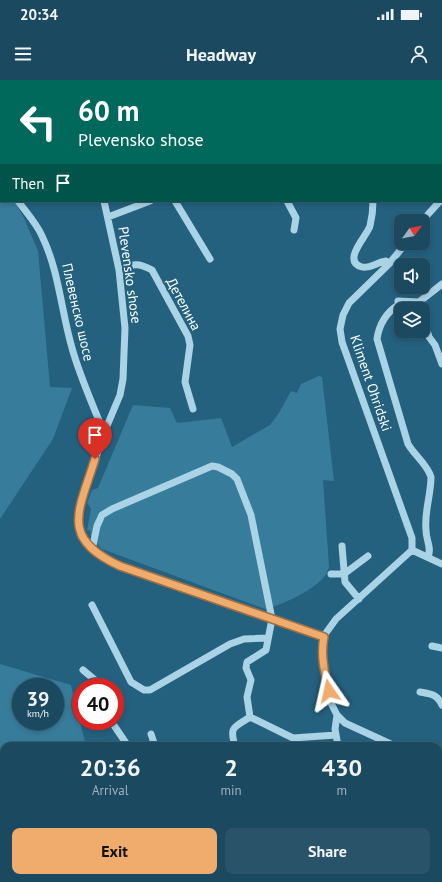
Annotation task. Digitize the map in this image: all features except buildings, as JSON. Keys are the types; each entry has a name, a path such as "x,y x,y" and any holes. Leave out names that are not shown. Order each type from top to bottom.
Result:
{"street":[{"name":"Плевенско шосе","path":"19,202 42,234 51,256 57,277 65,324 78,370 104,433"},
{"name":"Plevensko shose","path":"104,202 119,270 125,328 123,379 120,395 104,433 79,512 79,531 85,542 92,550 107,560 120,566 324,637"},
{"path":"108,217 147,202"},
{"path":"176,202 210,259"},
{"path":"288,202 296,218 294,230"},
{"path":"373,202 368,232 354,252 353,258 357,264 363,268 381,261 386,261 389,264"},
{"path":"428,214 439,202"},
{"name":"Kliment Ohridski","path":"400,250 389,264 349,303 343,315 340,329 342,342 412,538 412,550"},
{"name":"Детелина","path":"119,270 132,265 141,265 152,270 188,336 190,345 185,382 193,409"},
{"path":"398,302 419,302 442,284"},
{"path":"394,308 382,322 378,331 377,339 408,444 411,450 429,471 431,477 425,523 430,551 428,557"},
{"path":"430,337 435,345 442,364"},
{"path":"92,550 97,526 102,516 112,509 212,466 218,467 232,474 237,479 251,515 272,619 266,650 247,662 246,668 251,680 247,698 250,717"},
{"path":"342,546 345,582 359,599"},
{"path":"386,742 345,723 337,715 331,704 322,655 324,637 336,619 412,550 442,564"},
{"path":"331,574 344,574 368,556"},
{"path":"92,605 131,682 144,690 150,690 230,644 244,639 268,638"},
{"path":"432,646 442,648"},
{"path":"83,670 93,678"},
{"path":"420,692 438,697 442,705"},
{"path":"337,715 335,729 337,742"},
{"path":"250,717 293,738 336,735"},
{"path":"233,742 231,734 232,728 250,717"},
{"path":"117,730 125,742"},
{"path":"151,734 154,742"}],"shaded area":[{"path":"0,202 15,202 24,218 38,251 50,387 72,388 53,439 0,519"},
{"path":"319,376 322,377 334,481 323,480 329,567 324,577 312,588 288,601 265,609 102,549 91,538 90,530 87,531 91,508 87,503 92,490 98,488 133,405 170,408 177,423 221,418 232,447 270,425 279,413 291,391 297,393 301,384"},
{"path":"0,664 47,678 12,678 12,730 64,730 64,683 71,685 72,689 72,730 82,730 85,742 0,742"}],"route":[{"path":"95,459 82,500 78,525 81,537 92,550 107,560 120,566 324,637 322,655 329,691"}]}
